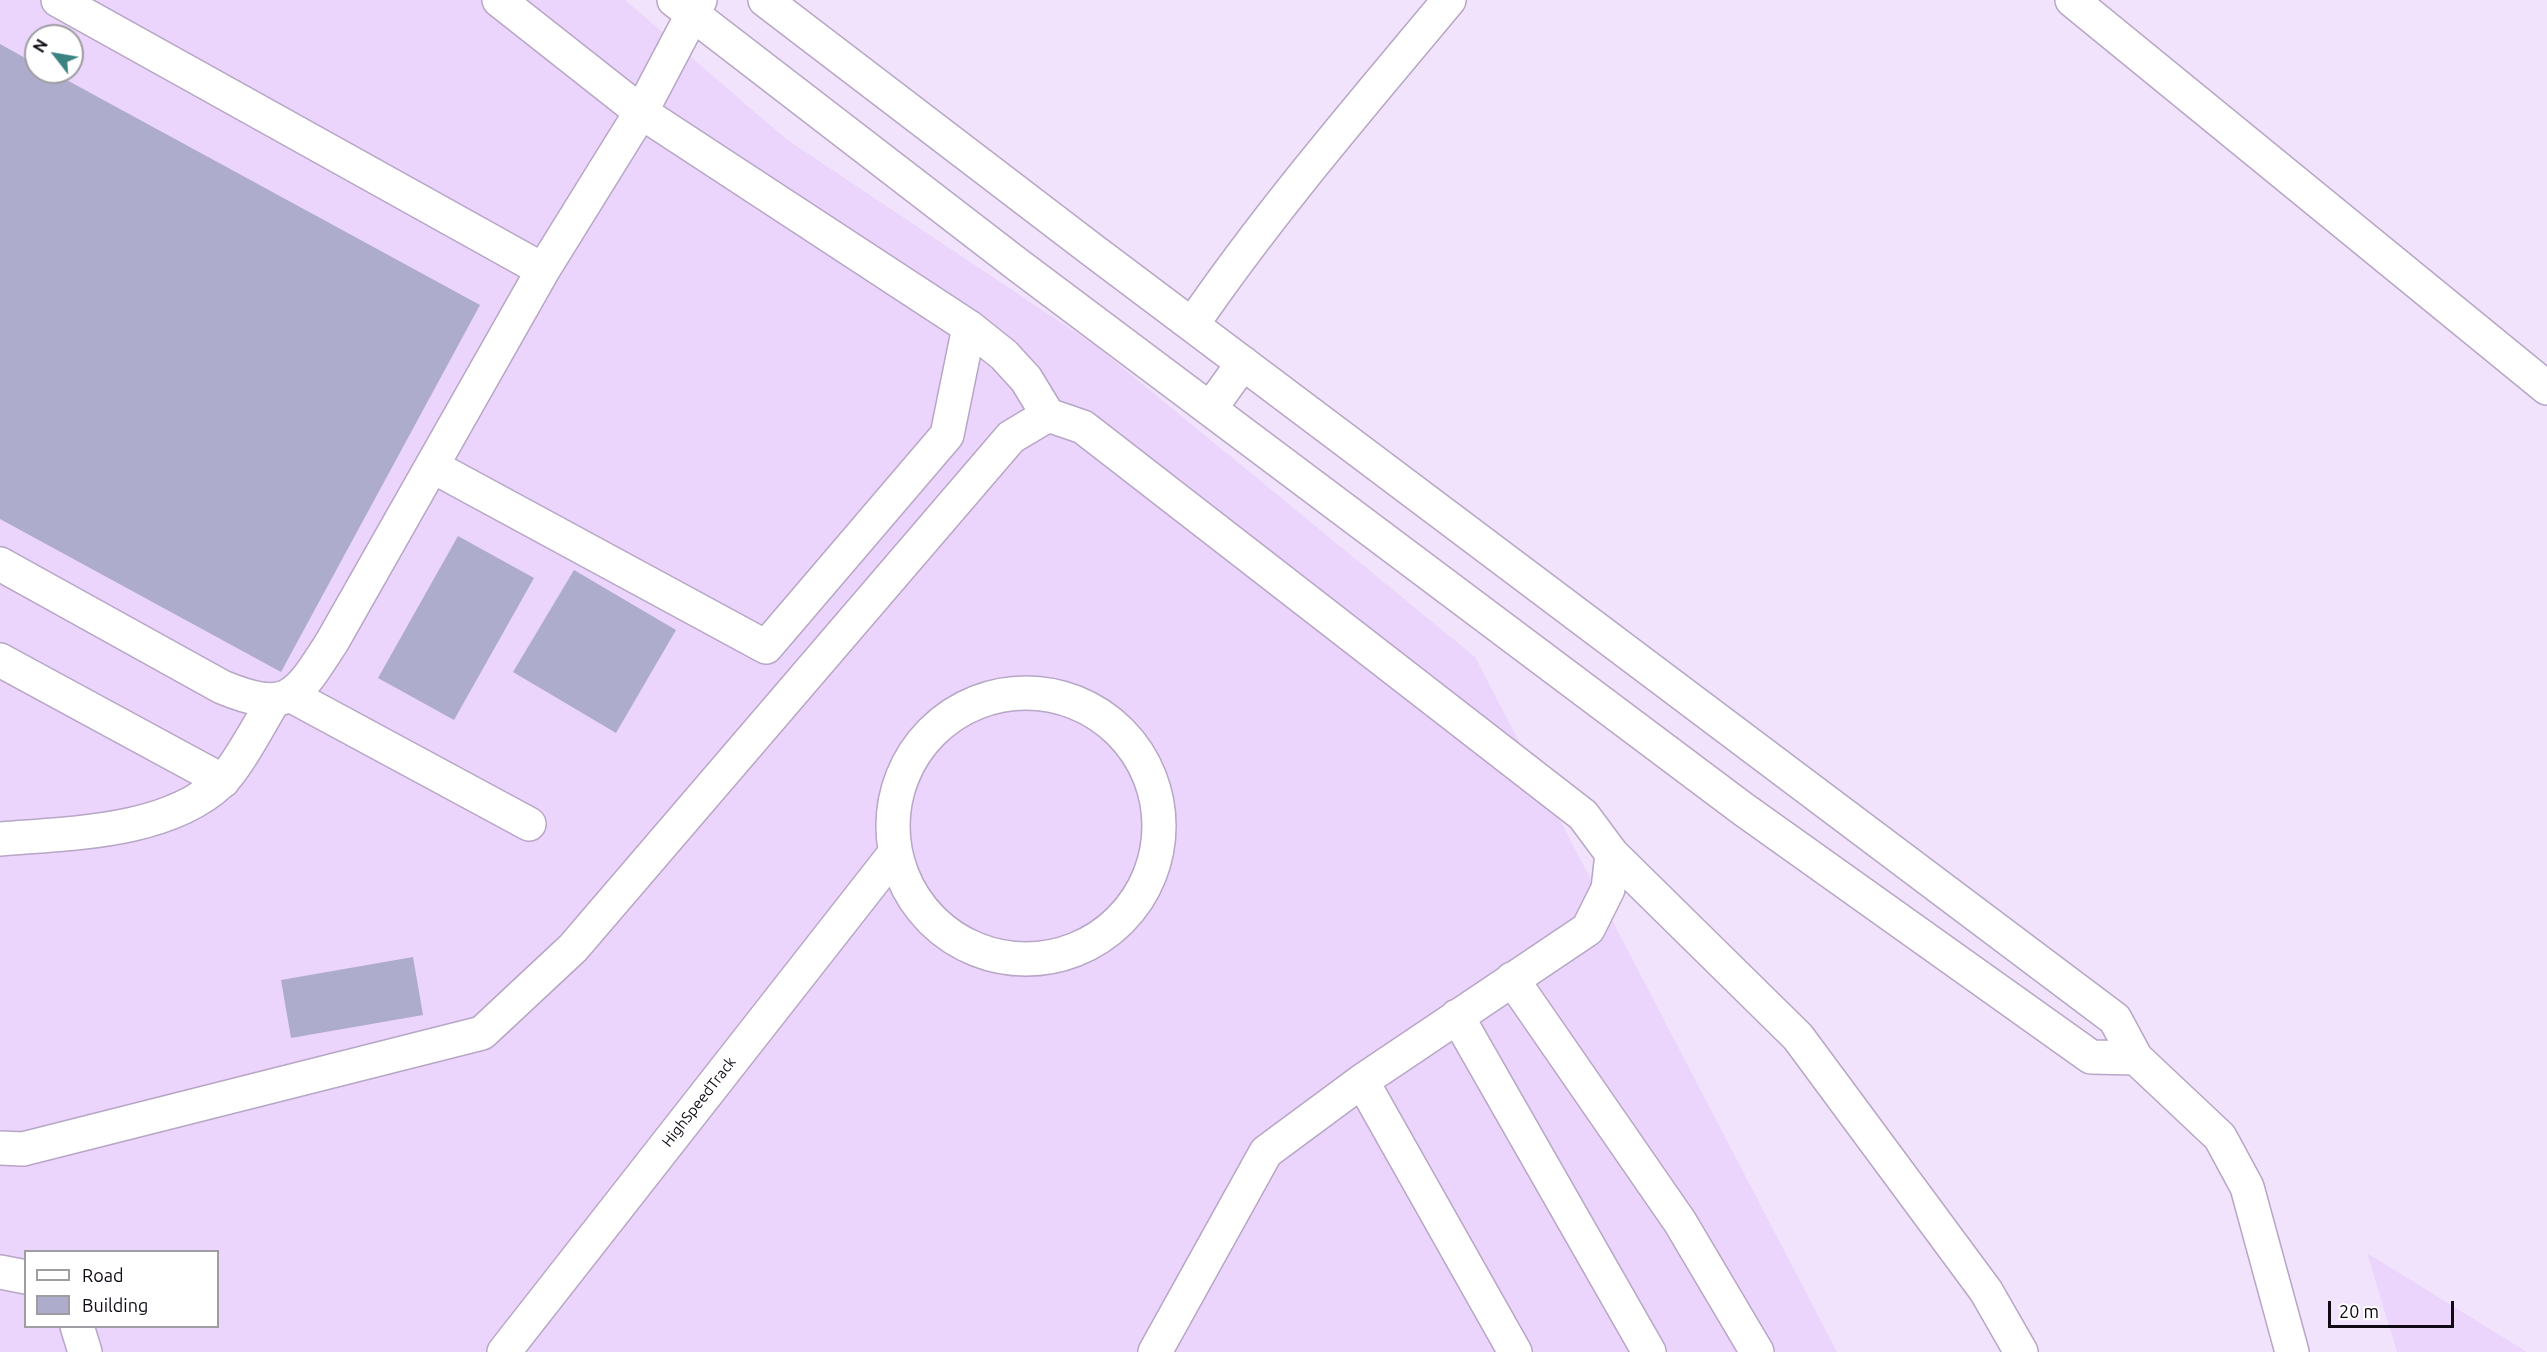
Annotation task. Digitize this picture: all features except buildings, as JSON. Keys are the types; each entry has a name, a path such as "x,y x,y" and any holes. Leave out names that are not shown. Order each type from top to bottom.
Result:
{"street":[{"path":"58,0 543,270"},
{"path":"499,0 641,112 969,327 1004,356 1026,379 1048,415 1083,427 1583,815 1612,854 1798,1037 1986,1291 2021,1352"},
{"path":"765,0 1192,325 2115,1018 2136,1058 2220,1137 2247,1188 2292,1352"},
{"path":"1192,325 1228,272 1299,182 1449,0"},
{"path":"2072,0 2547,388"},
{"path":"0,839 149,820 196,803 224,781 282,698 309,678 332,642 543,270 641,112 688,4 1017,265 1733,802 2091,1057 2136,1058"},
{"path":"432,466 766,647 947,435 969,327"},
{"path":"1210,409 1243,363"},
{"path":"0,1148 23,1149 482,1033 573,948 1011,437 1048,415"},
{"path":"0,564 222,687 254,700 282,698 529,824"},
{"path":"0,660 224,781"},
{"path":"1041,692 1081,702 1119,729 1146,766 1160,810 1157,856 1138,899 1106,933 1065,954 1019,960 974,950 935,925 909,892 895,853 893,811 904,770 927,735 960,709 999,694 1041,692"},
{"name":"HighSpeedTrack","path":"504,1352 895,853"},
{"path":"1155,1352 1266,1152 1362,1081 1588,929 1608,889 1612,854"},
{"path":"1512,979 1680,1222 1757,1352"},
{"path":"1457,1016 1649,1352"},
{"path":"1362,1081 1515,1352"},
{"path":"0,1272 24,1277"},
{"path":"78,1328 85,1352"}],"shaded area":[{"path":"0,0 625,0 786,139 1096,346 1475,657 1837,1352 0,1352"},
{"path":"2367,1253 2527,1352 2397,1352"}]}
